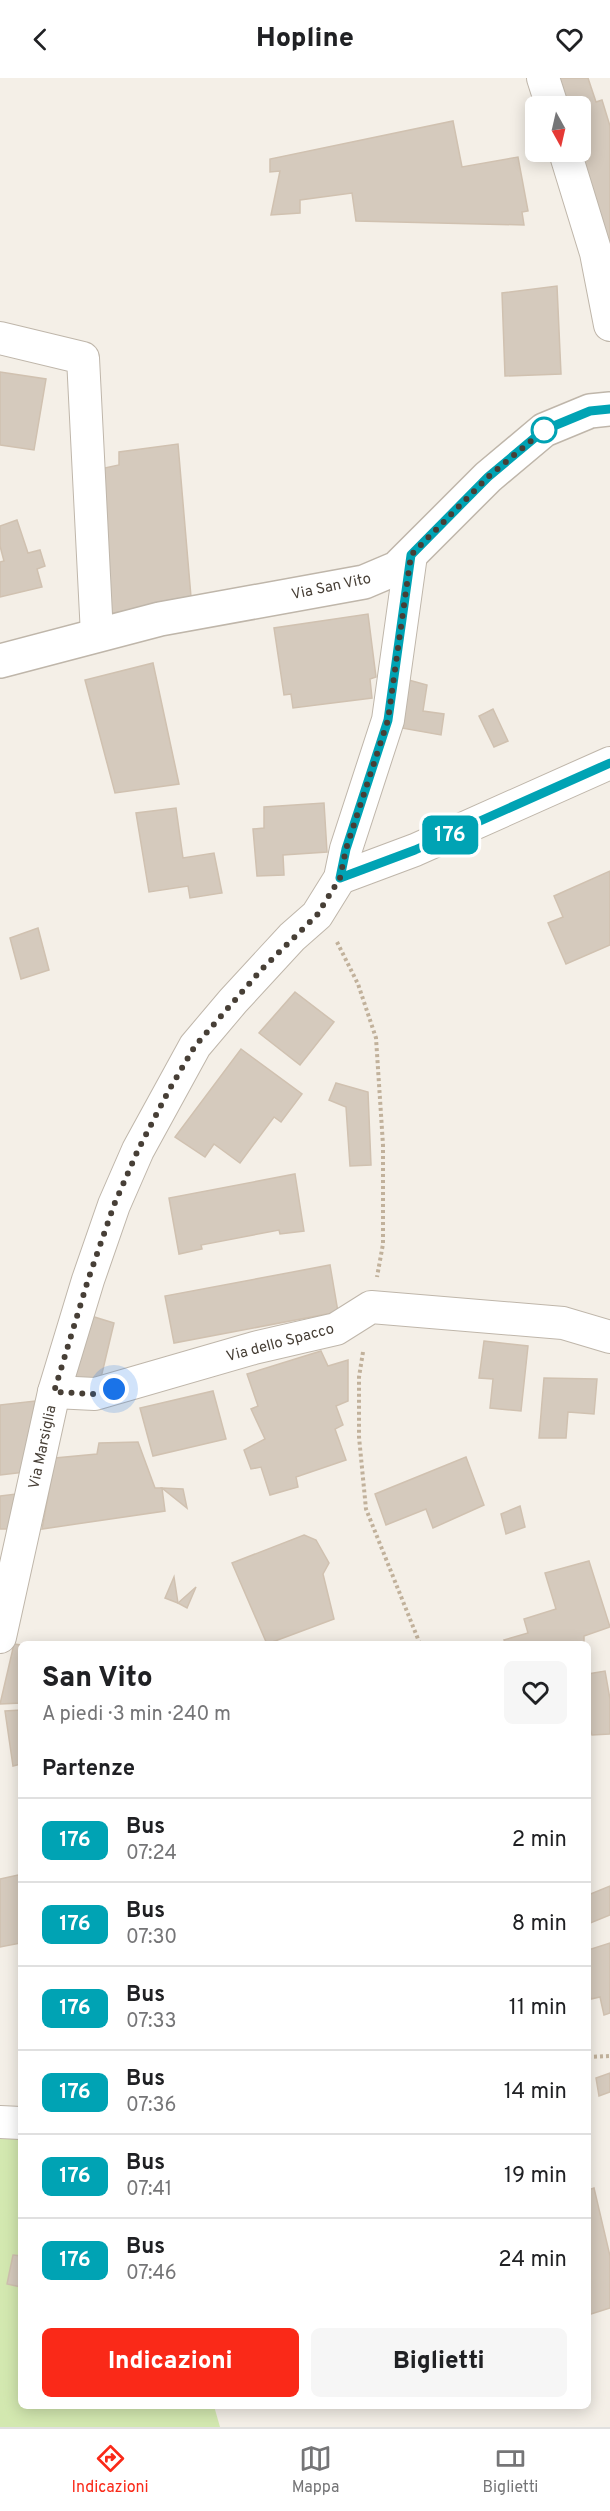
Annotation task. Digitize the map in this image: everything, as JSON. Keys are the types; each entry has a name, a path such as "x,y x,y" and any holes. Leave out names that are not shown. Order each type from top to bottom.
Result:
{"street":[{"path":"543,78 549,96"},
{"path":"568,162 596,253 610,325"},
{"path":"0,338 83,358 97,635"},
{"name":"Via San Vito","path":"0,661 160,619 364,582 397,568 488,477 544,430 590,411 610,409"},
{"name":"Via Marsiglia","path":"0,1637 54,1392 88,1280 114,1205 138,1150 195,1046 270,961 317,915 340,878 346,849 388,720 411,555"},
{"path":"340,878 415,850 610,763"},
{"name":"Via dello Spacco","path":"54,1392 95,1394 254,1348 336,1329 371,1307 563,1323 610,1337"},
{"path":"0,2122 18,2123"}],"path":[{"path":"591,2057 610,2056"}],"green space":[{"path":"0,2110 18,2113 18,2409 215,2409 220,2427 0,2427"}],"building":[{"path":"554,78 588,78 596,102 602,100 610,126 610,256 583,162 591,162 591,96 560,96"},
{"path":"453,121 462,167 518,157 528,211 522,212 524,225 356,221 352,193 300,200 300,213 271,215 280,171 270,172 270,159"},
{"path":"557,286 561,374 505,376 502,293"},
{"path":"0,372 46,379 34,450 0,445"},
{"path":"178,444 191,597 109,614 95,470 119,465 119,452"},
{"path":"17,520 28,553 40,550 45,566 37,569 42,587 0,597 0,562 4,561 0,546 0,526"},
{"path":"368,614 376,677 370,679 372,698 293,708 291,694 284,695 274,628"},
{"path":"153,663 179,784 115,793 85,680"},
{"path":"405,679 427,685 423,711 444,714 441,735 396,727"},
{"path":"493,709 508,741 494,747 479,716"},
{"path":"324,803 327,852 283,855 284,875 257,876 253,829 264,828 264,807"},
{"path":"176,808 183,858 214,853 222,893 190,898 188,886 149,892 136,813"},
{"path":"610,871 610,945 566,964 548,923 563,917 554,896"},
{"path":"38,928 49,970 21,979 10,938"},
{"path":"295,992 334,1022 300,1065 259,1033"},
{"path":"241,1049 302,1094 281,1122 274,1117 240,1163 214,1144 205,1157 175,1137"},
{"path":"336,1083 368,1092 371,1165 350,1166 346,1107 329,1100"},
{"path":"295,1174 304,1231 280,1234 279,1230 201,1245 202,1249 179,1254 169,1198"},
{"path":"330,1265 338,1312 174,1343 165,1296"},
{"path":"88,1315 114,1323 99,1386 73,1386"},
{"path":"484,1341 528,1346 521,1411 490,1408 493,1379 479,1378"},
{"path":"321,1351 328,1366 348,1360 348,1401 336,1406 343,1425 335,1429 346,1460 296,1477 298,1487 270,1495 261,1467 251,1469 244,1450 265,1439 251,1409 258,1406 247,1374"},
{"path":"544,1378 597,1379 594,1414 568,1412 566,1438 539,1438"},
{"path":"213,1391 226,1439 153,1456 140,1408"},
{"path":"35,1401 25,1472 0,1475 0,1405"},
{"path":"138,1442 155,1488 162,1488 165,1511 42,1529 55,1458 97,1454 99,1443"},
{"path":"466,1457 484,1505 433,1528 426,1509 386,1525 375,1494"},
{"path":"162,1488 183,1489 187,1508"},
{"path":"16,1494 11,1529 0,1529 0,1496"},
{"path":"520,1506 525,1527 506,1534 501,1514"},
{"path":"304,1535 316,1540 329,1563 323,1574 334,1619 275,1641 266,1641 232,1563"},
{"path":"589,1561 610,1627 584,1636 584,1641 504,1641 528,1633 524,1619 556,1609 545,1573"},
{"path":"174,1577 178,1603 165,1598"},
{"path":"196,1587 187,1608 178,1603"},
{"path":"14,1644 18,1645 18,1703 0,1704"},
{"path":"605,1671 610,1699 610,1734 592,1735 591,1732 591,1673"},
{"path":"18,1710 18,1765 13,1766 5,1711"},
{"path":"18,1875 18,1944 0,1947 0,1879"},
{"path":"610,1886 610,1915 591,1923 591,1894"},
{"path":"610,1943 610,2013 604,2015 600,1997 591,1999 591,1949"},
{"path":"610,2073 610,2092 599,2096 596,2078"},
{"path":"594,2188 610,2256 610,2308 591,2314 591,2189"},
{"path":"13,2255 18,2256 18,2286 7,2284"}],"bus line":[{"name":"176","path":"610,409 590,411 544,430 488,477 411,555 397,672 388,720 346,849 340,878 415,850 610,763"}],"route":[{"path":"114,1389 95,1394 54,1392 88,1280 114,1205 138,1150 195,1046 262,969 292,937 317,915 340,878 346,849 388,720 397,672 411,555 488,477 544,430"}]}
